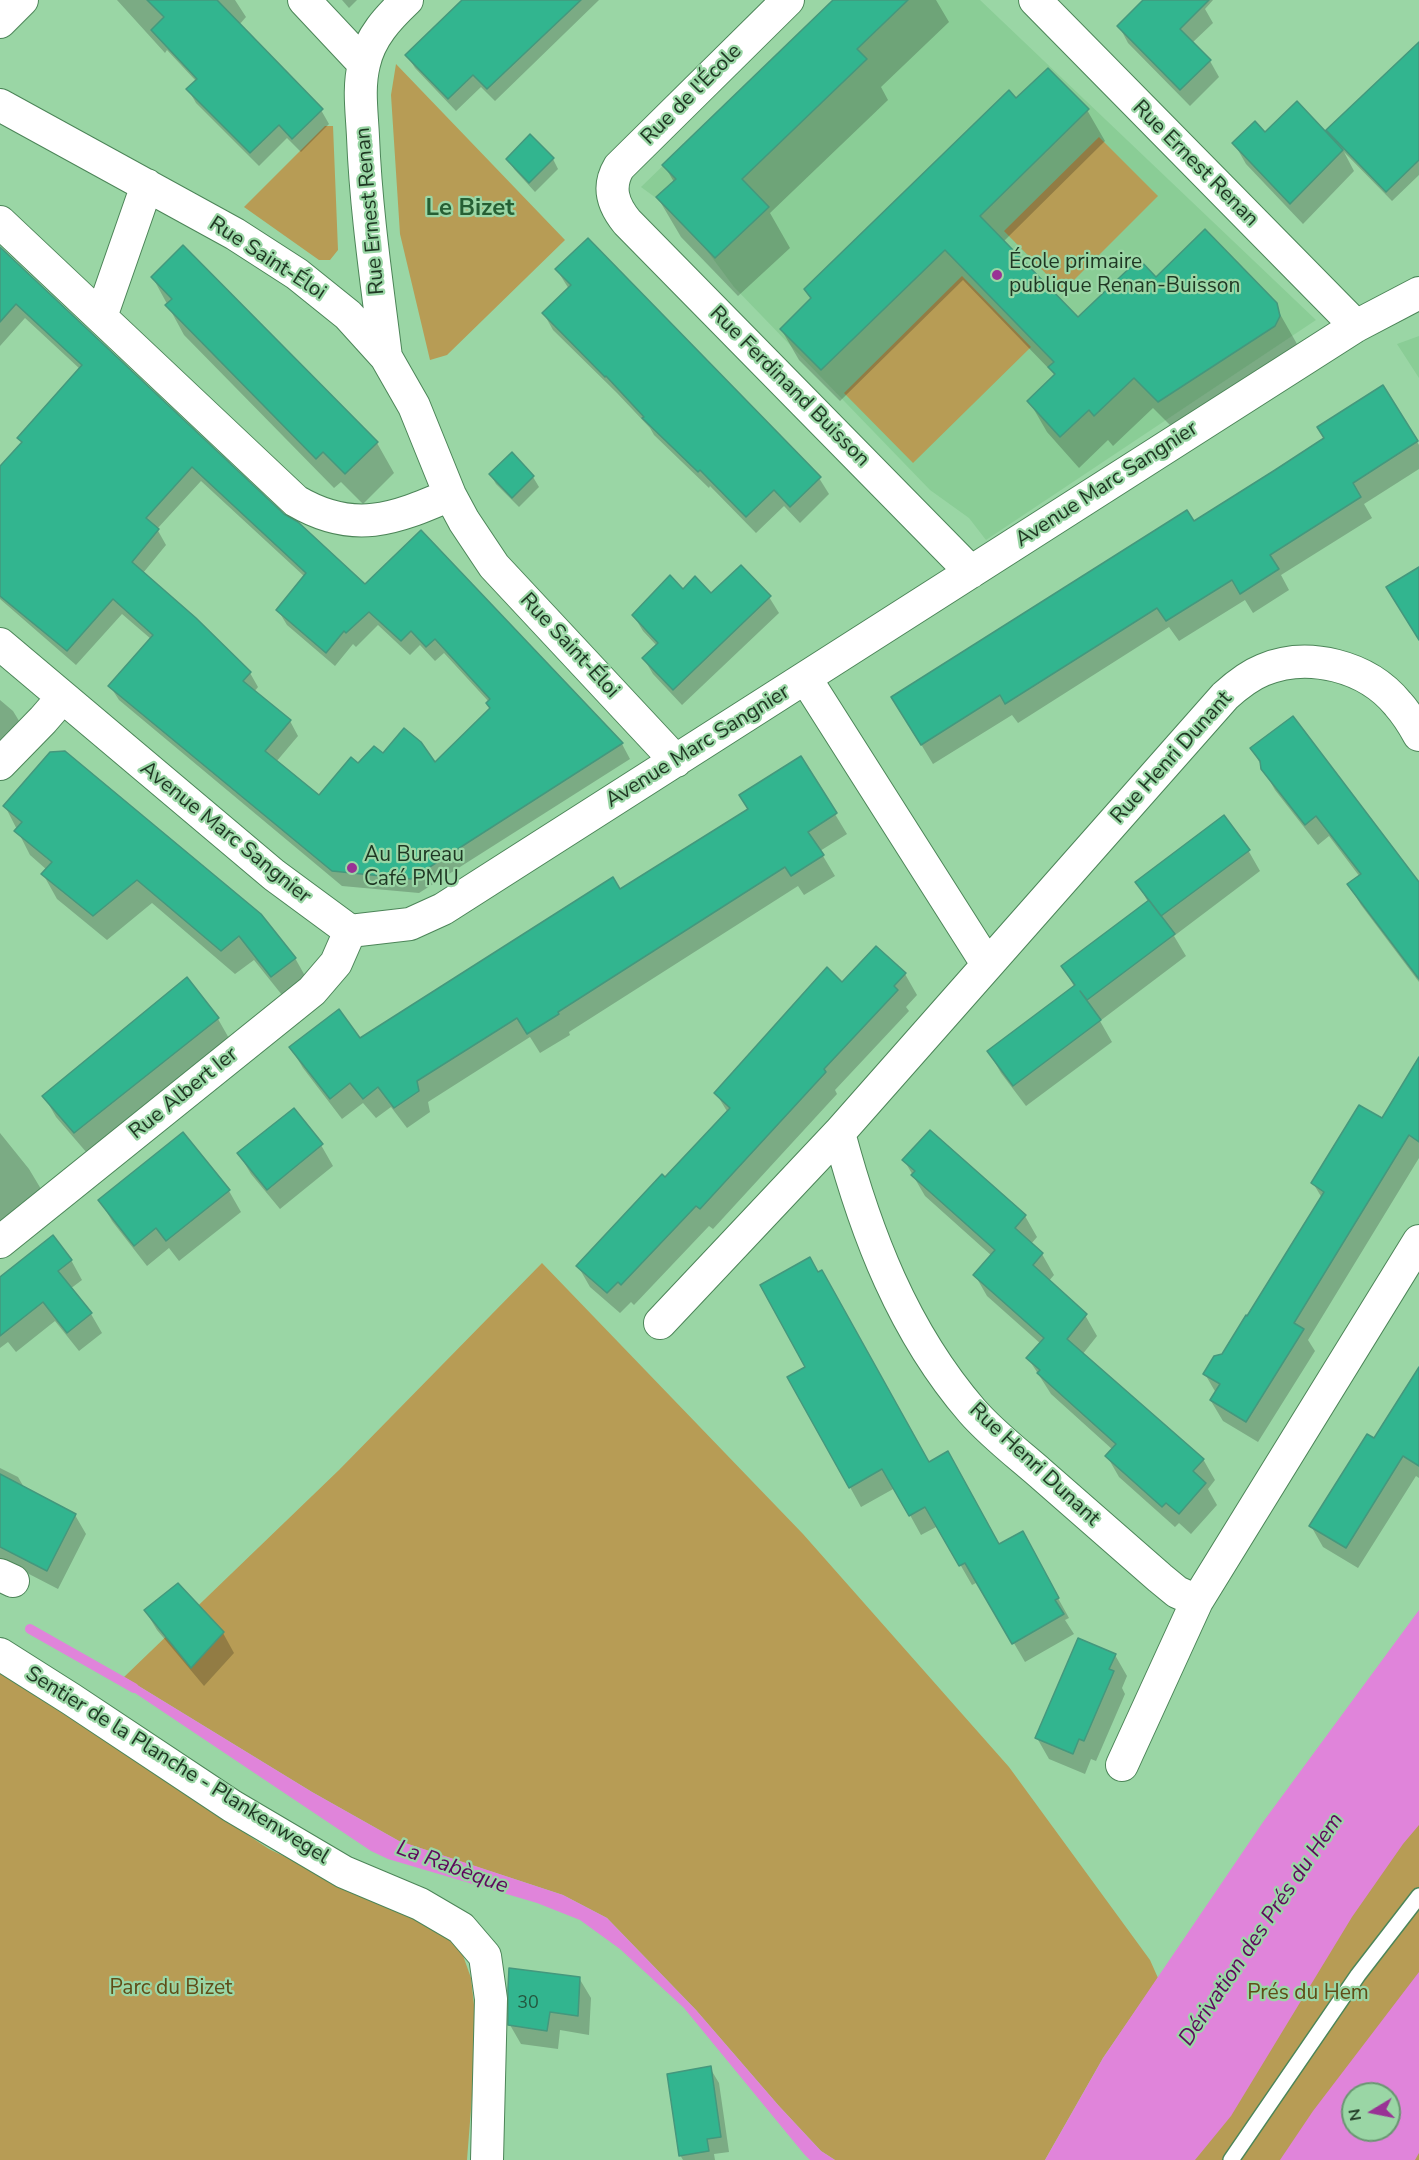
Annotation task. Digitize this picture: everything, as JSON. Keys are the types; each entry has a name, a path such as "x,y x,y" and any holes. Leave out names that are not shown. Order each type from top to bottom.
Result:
{"street":[{"path":"0,22 22,0"},
{"path":"304,0 364,64"},
{"name":"Rue Ernest Renan","path":"386,357 364,154 361,88 364,64 378,32 388,18 407,0"},
{"name":"Rue de l'École","path":"613,198 612,182 619,167 788,0"},
{"name":"Rue Ernest Renan","path":"1035,0 1356,326"},
{"name":"Rue Saint-Éloi","path":"0,105 235,234 297,274 348,315 386,357 414,406 450,495 494,566 676,761"},
{"path":"101,317 147,185"},
{"name":"Rue Ferdinand Buisson","path":"613,198 627,222 971,572"},
{"path":"0,222 296,501 312,511 332,517 376,520 395,517 450,495"},
{"name":"Avenue Marc Sangnier","path":"0,644 274,875 350,931 410,924 443,909 1356,326 1419,293"},
{"name":"Rue Henri Dunant","path":"660,1323 838,1133 1225,696 1242,682 1262,670 1301,661 1323,663 1344,669 1364,677 1381,688 1398,703 1419,735"},
{"path":"806,679 987,964"},
{"path":"0,764 62,698"},
{"name":"Rue Albert Ier","path":"0,1242 312,991 336,963 350,931"},
{"name":"Rue Henri Dunant","path":"838,1133 856,1197 882,1266 919,1337 954,1388 989,1428 1088,1515 1177,1592 1197,1601"},
{"path":"1122,1765 1197,1601 1419,1241"},
{"name":"Sentier de la Planche - Plankenwegel","path":"0,1654 232,1806 344,1872 420,1904 461,1928 485,1956 491,1999 487,2160"}],"lane":[{"path":"1231,2160 1359,1976 1419,1896"}],"shaded area":[{"name":"École primaire publique Renan-Buisson","path":"834,0 980,0 1316,320 986,540 969,518 930,490 734,287 702,244 656,198 641,187"},
{"path":"1419,336 1419,378 1397,344"}],"green space":[{"path":"396,64 565,240 447,355 430,360 400,234 391,95"},
{"path":"325,126 333,126 338,250 330,260 319,260 244,207"},
{"path":"1099,137 1158,196 1063,291 1004,231"},
{"path":"962,276 1031,347 913,463 844,393"},
{"path":"542,1263 803,1534 1009,1767 1150,1960 1158,1978 1103,2058 1045,2160 835,2160 821,2151 696,2010 607,1918 563,1895 399,1841 312,1792 124,1677 339,1470"},
{"name":"Prés du Hem","path":"1419,1621 1419,2160 1067,2160"},
{"name":"Parc du Bizet","path":"0,1671 269,1849 429,1926 460,1947 471,1978 477,2032 467,2160 0,2160"}],"water":[{"name":"Prés du Hem","path":"1419,1610 1419,1825 1352,1917 1231,2116 1195,2160 1045,2160 1103,2058 1263,1822"},
{"path":"124,1677 312,1792 399,1841 563,1895 607,1918 696,2010 821,2151 835,2160 810,2160 684,2008 620,1949 580,1920 537,1903 388,1859 371,1851 120,1683"},
{"path":"1419,1972 1419,2153 1415,2160 1280,2160 1313,2111"}],"building":[{"path":"147,0 217,0 323,109 292,139 279,125 250,153 186,89 197,79 151,30 164,17"},
{"path":"462,0 581,0 487,89 473,75 448,99 405,55"},
{"path":"833,0 908,0 857,49 867,59 742,179 769,207 715,258 656,197 676,179 662,165"},
{"path":"1143,0 1209,0 1180,29 1211,60 1180,90 1117,26"},
{"path":"1419,42 1419,160 1386,192 1326,130"},
{"path":"1048,68 1089,109 980,216 1078,317 1139,259 1156,277 1205,229 1277,303 1280,316 1275,326 1158,402 1134,378 1094,416 1089,410 1060,437 1027,401 1055,374 1048,367 1054,362 945,250 821,370 780,329 811,298 804,289 1009,90 1016,98"},
{"path":"1297,101 1343,150 1290,204 1232,143 1255,121 1265,132"},
{"path":"530,134 554,158 529,183 506,159"},
{"path":"588,238 821,477 790,507 774,490 746,517 700,470 698,472 642,418 644,417 606,376 542,313 571,285 555,269"},
{"path":"183,245 378,442 345,474 323,452 316,459 165,305 172,299 151,277"},
{"path":"0,247 284,514 298,522 365,584 421,530 623,743 411,879 332,871 108,686 153,635 113,599 67,651 0,596 0,466 22,442 17,438 82,365 16,304 0,322","holes":["192,467 306,573 276,610 326,653 344,631 346,633 369,612 401,641 411,631 426,647 435,639 490,699 486,703 490,708 435,762 421,742 404,728 383,753 374,746 358,763 351,757 319,795 265,751 291,720 243,681 251,672 196,618 132,562 159,529 146,518"]},
{"path":"1383,385 1418,441 1353,483 1361,497 1270,555 1279,569 1240,594 1232,580 1166,621 1157,608 1005,704 1000,695 921,745 891,697 1187,510 1194,521 1275,470 1324,438 1317,427"},
{"path":"512,452 534,476 512,498 489,474"},
{"path":"741,565 771,596 673,690 642,658 658,643 632,615 670,575 683,589 695,576 711,593"},
{"path":"1419,567 1419,640 1386,587"},
{"path":"1293,716 1419,882 1419,979 1347,884 1361,874 1316,816 1305,825 1261,769 1260,761 1250,748"},
{"path":"65,751 261,914 296,958 271,977 239,936 221,951 137,880 93,916 41,874 52,862 14,831 22,822 3,806 50,752"},
{"path":"801,756 837,813 808,832 824,855 791,876 785,867 527,1034 517,1018 417,1081 419,1091 394,1108 378,1087 363,1099 350,1083 330,1099 289,1047 339,1009 360,1038 613,877 620,889 748,809 739,795"},
{"path":"1224,815 1250,850 1161,916 1135,882"},
{"path":"1149,900 1175,934 1087,1000 1080,991 1101,1020 1013,1086 987,1051 1075,985 1061,966"},
{"path":"876,946 906,973 894,986 898,990 824,1069 826,1072 700,1209 696,1206 621,1285 618,1282 607,1293 576,1266 662,1174 665,1177 730,1108 714,1093 827,967 842,982"},
{"path":"187,977 219,1018 74,1133 42,1096"},
{"path":"1419,1057 1419,1142 1409,1135 1294,1323 1304,1329 1246,1422 1210,1400 1220,1384 1203,1374 1214,1356 1222,1354 1324,1192 1311,1183 1359,1105 1382,1118"},
{"path":"294,1108 323,1144 267,1190 237,1153"},
{"path":"930,1130 1026,1215 1015,1228 1043,1253 1033,1265 1087,1314 1067,1339 1204,1459 1193,1471 1206,1483 1179,1514 1166,1503 1162,1507 1105,1456 1116,1444 1037,1373 1040,1370 1026,1358 1044,1338 973,1275 995,1250 911,1175 915,1171 902,1160"},
{"path":"183,1132 230,1190 166,1241 156,1228 134,1246 98,1200"},
{"path":"53,1235 72,1260 58,1271 92,1313 67,1333 43,1302 0,1336 0,1277"},
{"path":"810,1257 818,1272 822,1270 929,1462 948,1451 999,1544 1023,1531 1059,1598 1055,1600 1064,1614 1012,1644 965,1563 959,1566 925,1507 909,1516 882,1469 849,1488 787,1377 805,1367 760,1285"},
{"path":"1419,1367 1419,1466 1403,1456 1346,1548 1309,1526 1367,1434 1374,1438"},
{"path":"0,1474 76,1514 47,1571 0,1547"},
{"path":"178,1583 224,1632 191,1668 144,1610"},
{"path":"1078,1638 1116,1654 1109,1669 1114,1671 1084,1741 1079,1739 1073,1754 1035,1738"},
{"path":"509,1968 580,1977 578,2016 550,2012 547,2031 508,2025"},
{"path":"711,2066 721,2137 707,2139 709,2151 679,2156 667,2074"}],"waterway":[{"name":"La Rabèque","path":"30,1629 134,1688"}],"place":[{"name":"École primaire publique Renan-Buisson","path":"997,275"},
{"name":"Au Bureau Café PMU","path":"352,868"}],"district":[{"name":"Le Bizet","path":"470,209"}],"water label":[{"name":"Dérivation des Prés du Hem","path":"1262,1930"}]}
